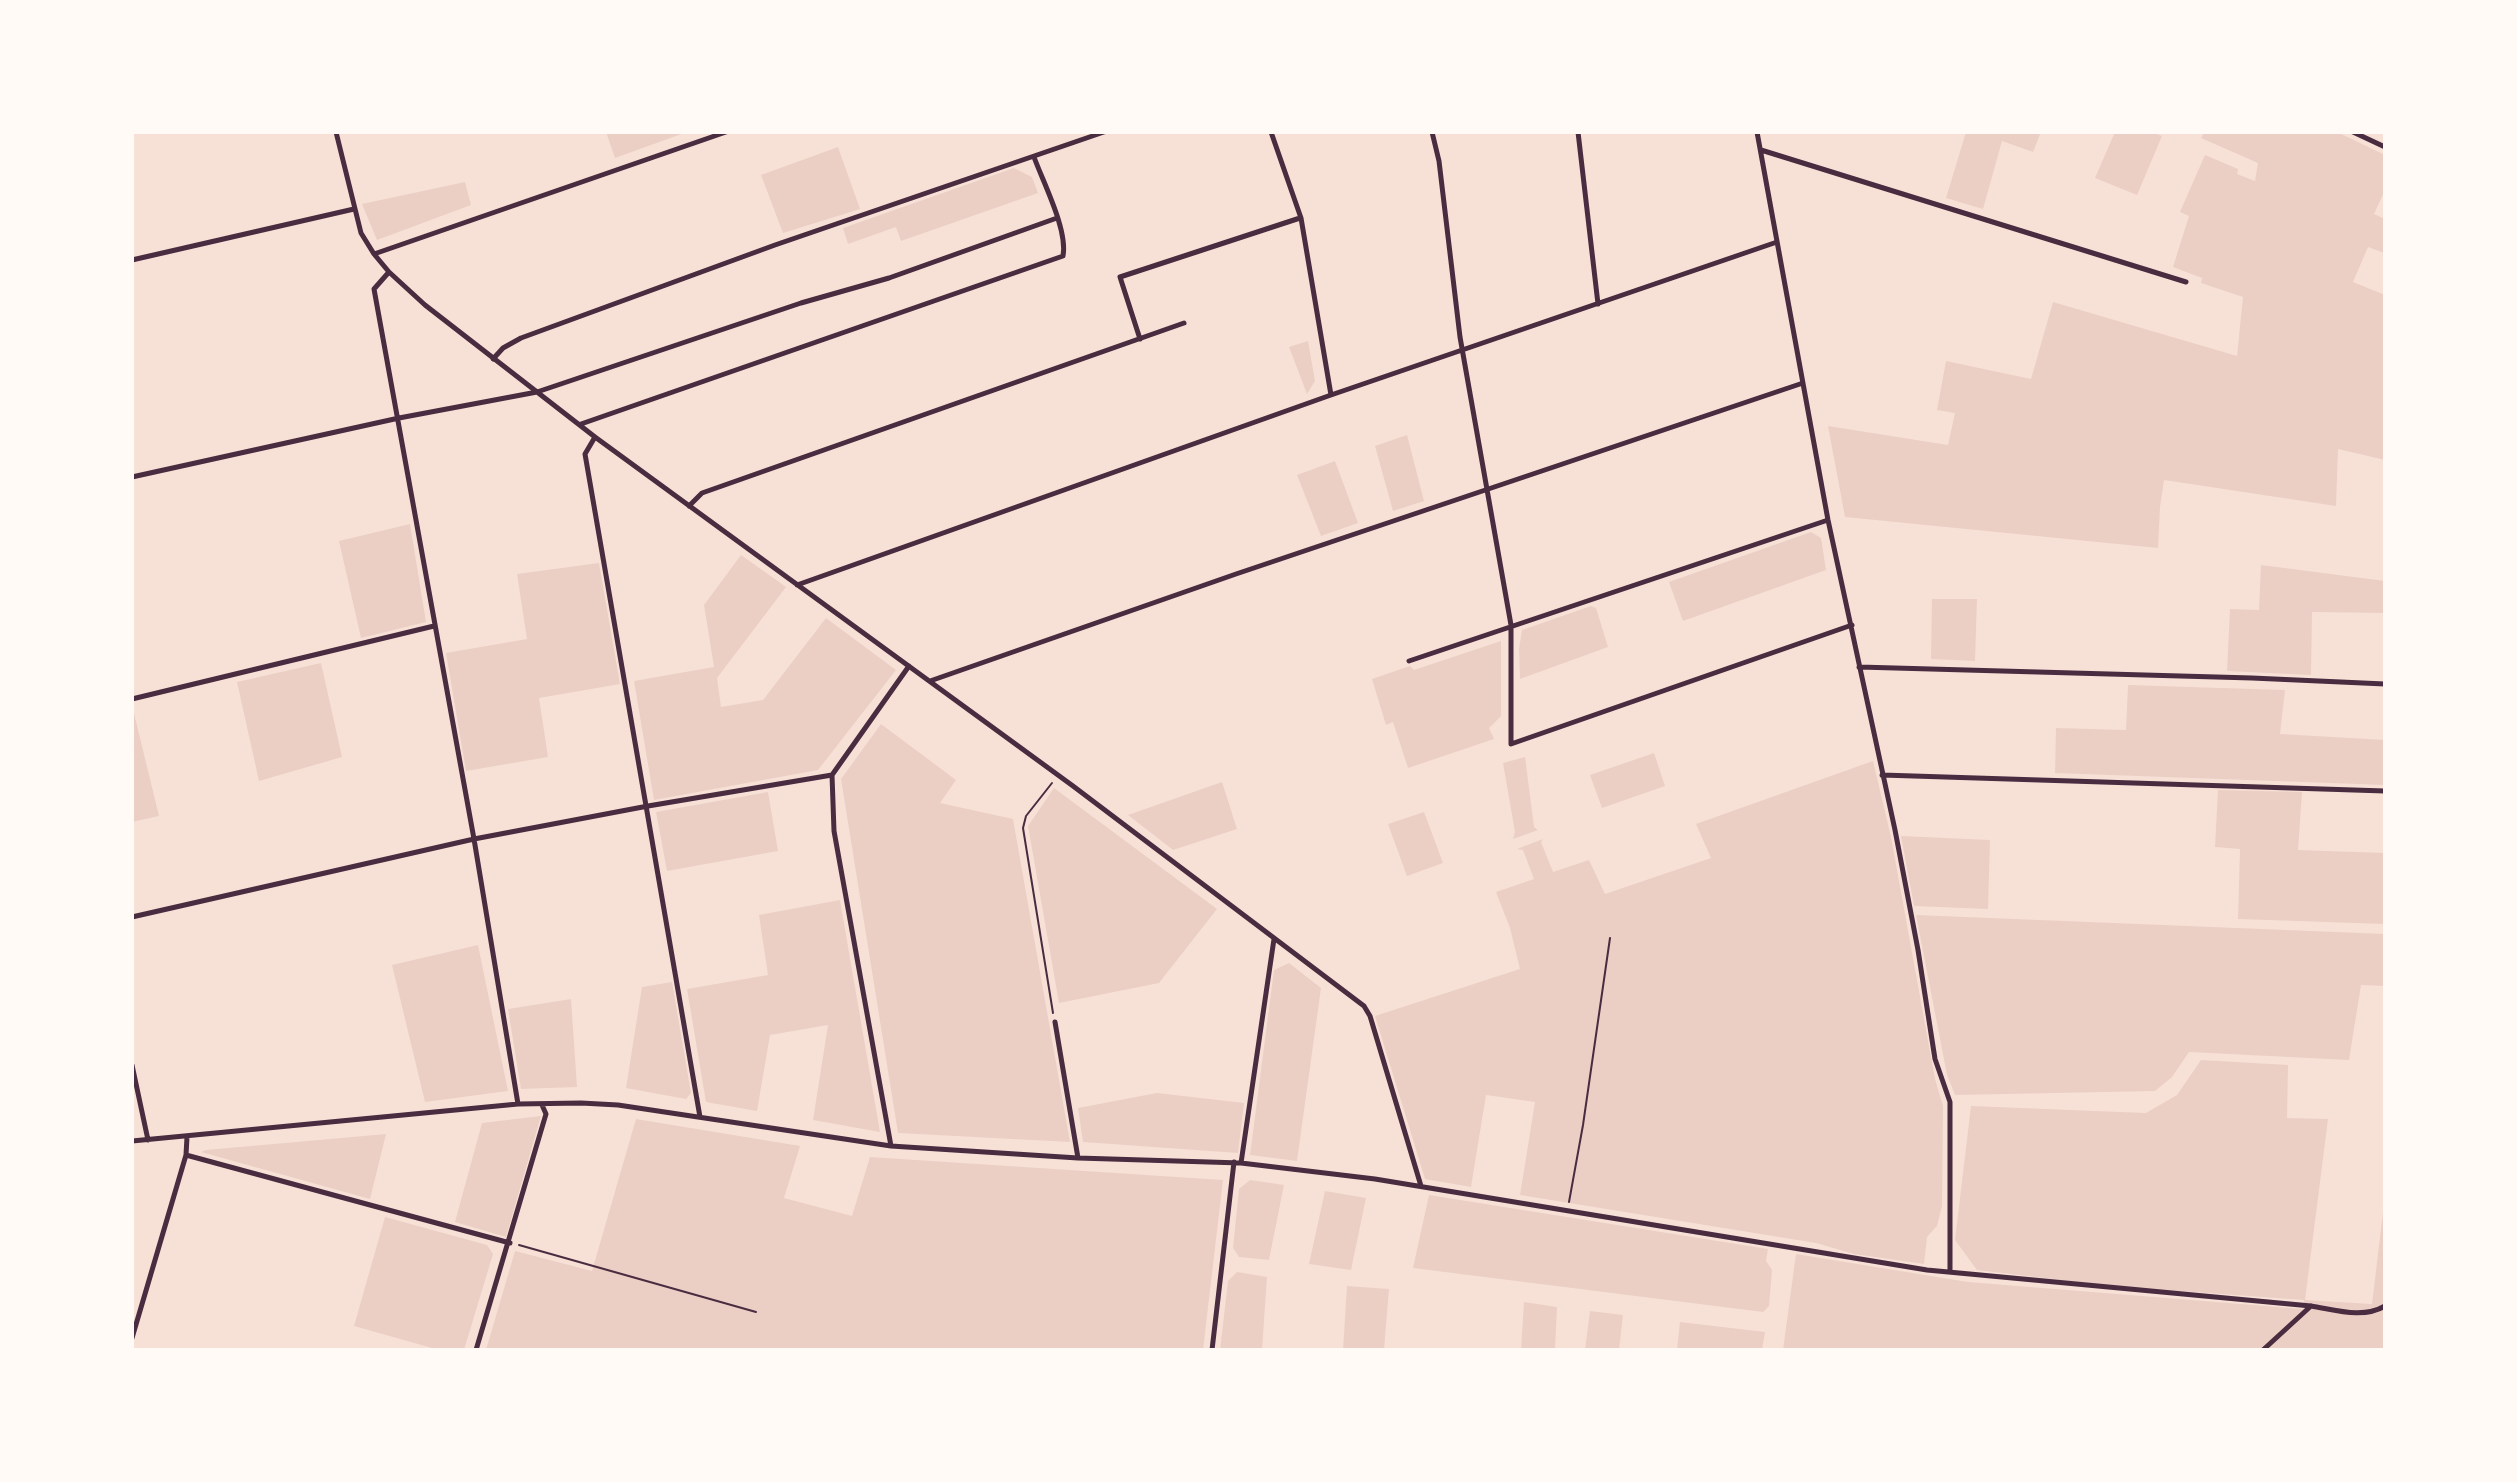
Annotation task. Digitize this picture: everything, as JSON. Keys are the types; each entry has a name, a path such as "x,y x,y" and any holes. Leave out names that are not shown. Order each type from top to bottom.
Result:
{"street":[{"path":"336,132 361,233 389,272 425,305 595,437 1058,775 1364,1006 1370,1016 1421,1186"},
{"path":"374,254 726,132"},
{"path":"493,359 503,348 533,333 775,245 1104,132"},
{"path":"1271,132 1301,218 1331,395"},
{"path":"1432,132 1439,161 1463,350 1511,625 1511,744 1852,625"},
{"path":"1578,132 1598,304"},
{"path":"1757,132 1828,520 1918,950 1935,1059 1950,1102 1950,1272"},
{"path":"2353,132 2385,147"},
{"path":"1761,150 2186,282"},
{"path":"580,424 1063,256 1064,245 1057,218 1034,157"},
{"path":"132,260 354,209"},
{"path":"132,477 399,418 537,392 801,303 889,278 1057,218"},
{"path":"1140,339 1120,277 1301,218"},
{"path":"797,585 1331,395 1777,242"},
{"path":"389,272 374,289 474,839 518,1104"},
{"path":"689,506 702,493 1184,323"},
{"path":"929,681 1803,383"},
{"path":"595,437 585,454 700,1117"},
{"path":"1409,661 1828,520"},
{"path":"132,699 434,626"},
{"path":"891,1146 834,831 832,775 909,666"},
{"path":"1859,667 2385,684"},
{"path":"132,917 474,839 832,775"},
{"path":"1882,775 2385,791"},
{"path":"1212,1350 1237,1163 1274,939"},
{"path":"1055,1022 1078,1158"},
{"path":"132,1065 148,1140"},
{"path":"132,1141 518,1104 605,1104 891,1146 1078,1158 1237,1163 1421,1186 1950,1272 2311,1306 2356,1313 2373,1312 2385,1306"},
{"path":"476,1350 546,1114 542,1105"},
{"path":"132,1338 186,1155 187,1137"},
{"path":"186,1155 510,1243"},
{"path":"2263,1350 2311,1306"}],"path":[{"path":"1055,1022 1023,828 1026,816 1058,775"},
{"path":"1567,1211 1583,1125 1610,938"},
{"path":"510,1243 756,1312"}],"shaded area":[{"path":"606,132 687,132 615,158"},
{"path":"1966,132 2041,132 2033,152 2002,141 1983,209 1946,198"},
{"path":"2115,132 2152,132 2162,136 2137,195 2095,178"},
{"path":"2204,132 2337,132 2385,155 2385,190 2374,214 2385,219 2385,250 2384,253 2368,247 2353,282 2385,295 2385,460 2338,449 2336,506 2164,480 2158,548 1845,517 1828,426 1948,445 1955,413 1937,410 1946,361 2031,379 2053,302 2237,356 2243,297 2201,283 2202,278 2173,267 2189,216 2180,212 2205,155 2238,169 2237,174 2255,181 2258,163 2201,138"},
{"path":"838,147 860,209 783,233 761,175"},
{"path":"1014,168 1032,177 1038,193 901,241 896,227 848,244 843,228"},
{"path":"465,182 471,205 377,240 362,204"},
{"path":"1308,341 1315,381 1307,394 1289,347"},
{"path":"1407,435 1424,501 1393,511 1375,446"},
{"path":"1335,461 1358,523 1321,536 1297,475"},
{"path":"410,524 426,622 361,638 339,541"},
{"path":"1811,532 1821,538 1826,570 1683,621 1669,582"},
{"path":"741,555 786,587 717,678 721,707 763,700 826,618 896,670 818,770 654,800 634,681 714,667 704,605"},
{"path":"599,563 620,684 539,698 548,757 466,771 446,653 527,639 517,574"},
{"path":"2261,565 2385,581 2385,613 2312,612 2311,675 2227,671 2230,609 2259,610"},
{"path":"1932,599 1977,599 1975,661 1931,659"},
{"path":"1591,606 1596,608 1608,647 1520,679 1522,630"},
{"path":"1501,641 1501,716 1489,728 1494,739 1408,768 1393,722 1386,725 1372,679 1410,666 1414,670"},
{"path":"321,663 342,757 259,781 237,682"},
{"path":"2128,685 2285,690 2280,734 2385,740 2385,785 2055,773 2056,728 2126,730"},
{"path":"132,705 159,816 132,822"},
{"path":"881,724 956,780 940,803 1013,819 1070,1142 898,1133 841,779"},
{"path":"1654,753 1665,786 1602,808 1590,775"},
{"path":"1525,757 1534,827 1538,830 1513,839 1515,832 1503,763"},
{"path":"1873,761 1891,837 1935,1079 1943,1106 1942,1206 1937,1226 1927,1237 1924,1264 1854,1254 1816,1243 1520,1195 1535,1102 1486,1095 1471,1187 1425,1179 1375,1016 1520,969 1510,928 1496,892 1534,879 1523,850 1517,849 1543,839 1541,842 1553,872 1589,860 1605,894 1711,858 1696,824"},
{"path":"1222,782 1237,829 1173,850 1128,815"},
{"path":"1054,788 1217,909 1159,983 1059,1003 1028,826"},
{"path":"2218,790 2302,792 2298,850 2385,853 2385,924 2238,919 2240,849 2215,847"},
{"path":"768,792 778,851 667,871 656,812"},
{"path":"1424,812 1443,863 1407,876 1388,824"},
{"path":"1901,836 1990,840 1988,909 1914,906"},
{"path":"840,900 880,1132 813,1120 828,1025 770,1035 757,1111 706,1102 687,989 768,975 759,915"},
{"path":"1916,915 2385,934 2385,986 2361,985 2349,1060 2189,1052 2172,1077 2155,1091 1955,1095 1947,1075"},
{"path":"478,945 508,1091 425,1102 392,965"},
{"path":"1289,963 1321,988 1297,1161 1250,1155 1274,970"},
{"path":"672,982 691,1093 686,1099 626,1088 642,987"},
{"path":"571,999 577,1087 521,1089 508,1009"},
{"path":"2201,1060 2288,1065 2287,1118 2328,1119 2305,1300 2372,1304 2385,1196 2385,1350 1783,1350 1796,1254 1968,1282 2303,1309 2304,1300 2111,1286 1977,1270 1955,1240 1971,1106 2146,1113 2177,1095"},
{"path":"1157,1093 1244,1103 1238,1153 1083,1142 1078,1108"},
{"path":"541,1116 506,1237 455,1222 482,1123"},
{"path":"636,1119 800,1146 784,1198 852,1216 870,1157 1223,1180 1203,1350 486,1350 515,1251 592,1271"},
{"path":"386,1134 370,1199 201,1152 206,1150"},
{"path":"1250,1180 1284,1185 1269,1260 1239,1257 1233,1248 1239,1189"},
{"path":"1325,1191 1366,1198 1351,1270 1309,1264"},
{"path":"1429,1195 1768,1249 1766,1261 1772,1270 1769,1306 1763,1312 1413,1268"},
{"path":"385,1217 487,1245 493,1254 464,1350 439,1350 354,1326"},
{"path":"1237,1272 1267,1277 1262,1350 1220,1350 1228,1281"},
{"path":"1347,1286 1389,1289 1384,1350 1343,1350"},
{"path":"1524,1302 1557,1307 1555,1350 1521,1350"},
{"path":"1590,1311 1623,1315 1619,1350 1585,1350"},
{"path":"1680,1322 1765,1332 1762,1350 1677,1350"}]}
